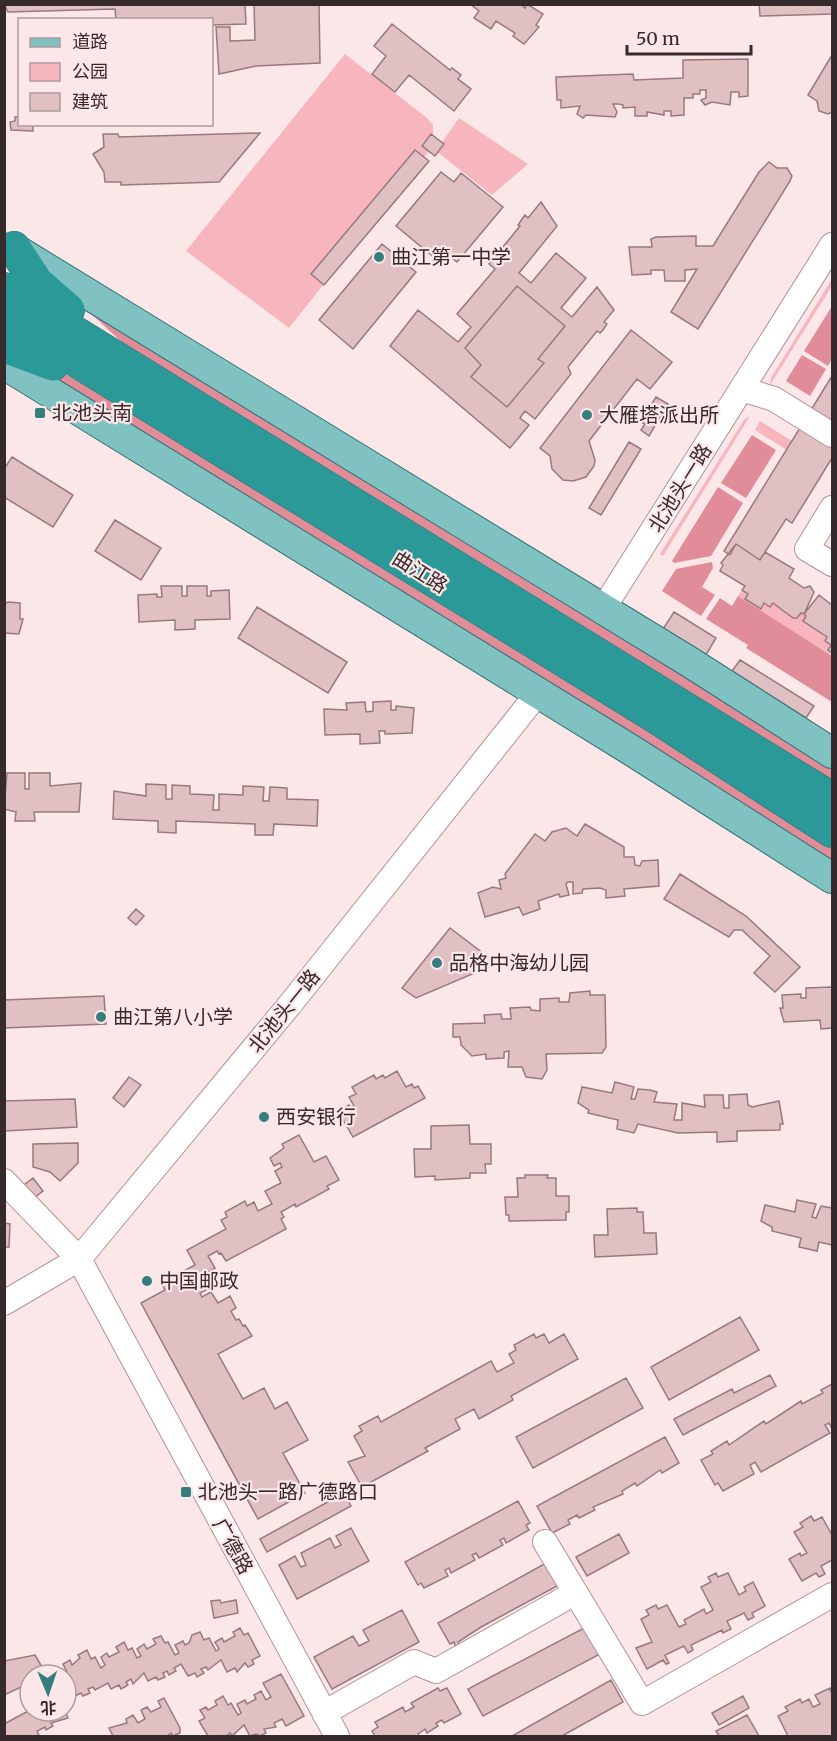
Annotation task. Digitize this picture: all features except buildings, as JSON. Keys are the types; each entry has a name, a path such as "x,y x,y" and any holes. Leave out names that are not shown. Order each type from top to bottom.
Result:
{"highway":[{"path":"8,242 37,283 134,382"},
{"name":"曲江路","path":"4,289 134,382 832,831"},
{"name":"曲江路","path":"4,316 134,382 832,799"},
{"path":"4,346 134,382"}],"main road":[{"path":"8,242 832,753"},
{"name":"曲江路","path":"4,364 538,693 832,878"}],"street":[{"name":"北池头一路","path":"603,609 832,245"},
{"path":"741,389 774,399 832,435"},
{"path":"832,508 807,549 832,564"},
{"name":"北池头一路","path":"4,1303 79,1259 292,1002 538,693"},
{"name":"广德路","path":"4,1181 79,1259 336,1737"},
{"path":"545,1542 642,1703 832,1595"},
{"path":"324,1713 414,1662 436,1671 575,1593"}],"green space":[{"path":"345,54 427,118 433,125 433,146 289,328 186,251"},
{"path":"459,118 528,164 492,195 436,151"},
{"path":"832,279 832,286 770,385 771,378"},
{"path":"750,416 663,556 660,554 744,420"},
{"path":"760,421 792,441 787,450 755,430"},
{"path":"742,590 761,608 764,603 770,607 773,603 798,618 801,613 806,616 803,621 827,637 825,641 831,645 828,650 832,656 738,596"}],"shaded area":[{"path":"832,306 832,359 828,366 804,351"},
{"path":"86,309 832,764 832,788 141,360"},
{"path":"802,355 826,369 810,396 786,381"},
{"path":"53,369 96,388 832,845 832,864 49,378"},
{"path":"752,435 776,450 746,498 721,483"},
{"path":"718,487 743,503 711,556 674,563 672,561"},
{"path":"712,562 713,568 702,587 715,595 701,616 662,591 676,569"},
{"path":"738,596 832,656 832,702 746,648 748,645 706,619 720,598 732,606"}],"place":[{"name":"曲江第一中学","path":"379,257"},
{"name":"北池头南","path":"40,413"},
{"name":"大雁塔派出所","path":"587,415"},
{"name":"品格中海幼儿园","path":"437,963"},
{"name":"曲江第八小学","path":"101,1017"},
{"name":"西安银行","path":"264,1117"},
{"name":"中国邮政","path":"147,1281"},
{"name":"北池头一路广德路口","path":"186,1492"}]}
